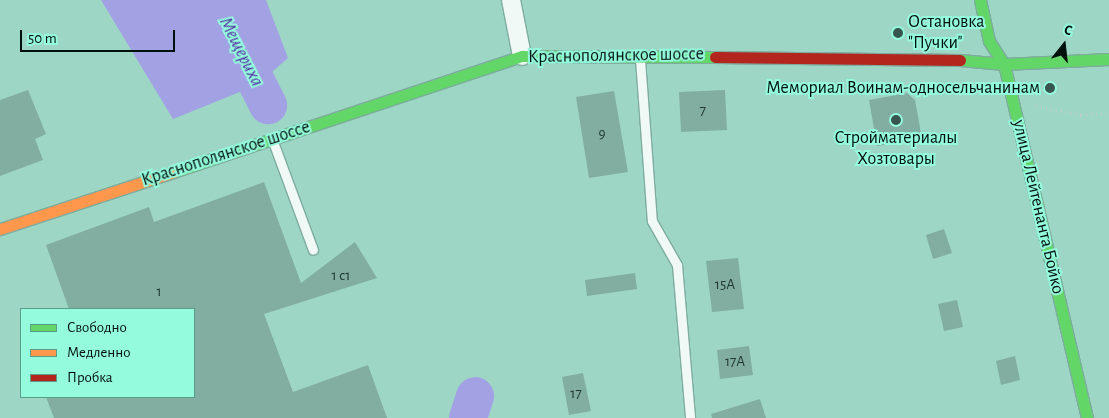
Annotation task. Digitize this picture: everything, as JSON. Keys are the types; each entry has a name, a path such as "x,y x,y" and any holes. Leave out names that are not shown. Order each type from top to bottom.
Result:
{"main road":[{"name":"улица Лейтенанта Бойко","path":"980,0 989,41 1004,64 1087,418"},
{"name":"Краснополянское шоссе","path":"0,229 522,56 640,54 944,58 1004,64 1109,59"}],"street":[{"path":"511,0 522,56"}],"lane":[{"path":"640,54 652,220 677,265 690,418"},
{"path":"272,138 313,250"}],"water":[{"path":"101,0 266,0 288,58 257,85 173,119"}],"building":[{"path":"28,90 46,134 35,139 43,160 0,176 0,100"},
{"path":"725,90 727,130 681,132 679,92"},
{"path":"614,91 628,172 589,178 576,97"},
{"name":"Стройматериалы Хозтовары","path":"907,93 915,100 922,139 877,146 869,100"},
{"path":"264,182 301,283 355,242 377,278 264,314 293,392 368,365 387,418 54,418 46,398 195,398 195,308 69,308 46,245 149,207 154,222"},
{"path":"944,229 952,253 933,259 926,235"},
{"path":"738,258 744,309 712,312 706,261"},
{"path":"635,273 637,289 587,296 585,280"},
{"path":"957,300 963,327 944,331 938,304"},
{"path":"749,346 753,375 720,379 717,350"},
{"path":"1015,356 1020,380 1001,385 996,361"},
{"path":"583,373 591,411 569,415 562,377"},
{"path":"760,399 766,418 712,418 711,414"}],"waterway":[{"name":"Мещериха","path":"215,0 268,105"},
{"name":"Мещериха","path":"468,418 475,396"}],"traffic: fast":[{"path":"980,0 989,41 1004,64 1087,418"},
{"path":"173,172 522,56 715,57"},
{"path":"960,60 1004,64 1109,59"}],"traffic: slow":[{"path":"0,229 173,172"}],"traffic: jam":[{"path":"715,57 960,60"}],"place":[{"name":"Остановка \"Пучки\"","path":"898,33"},
{"name":"Мемориал Воинам-односельчанинам","path":"1050,88"},
{"name":"Стройматериалы Хозтовары","path":"896,120"}]}
